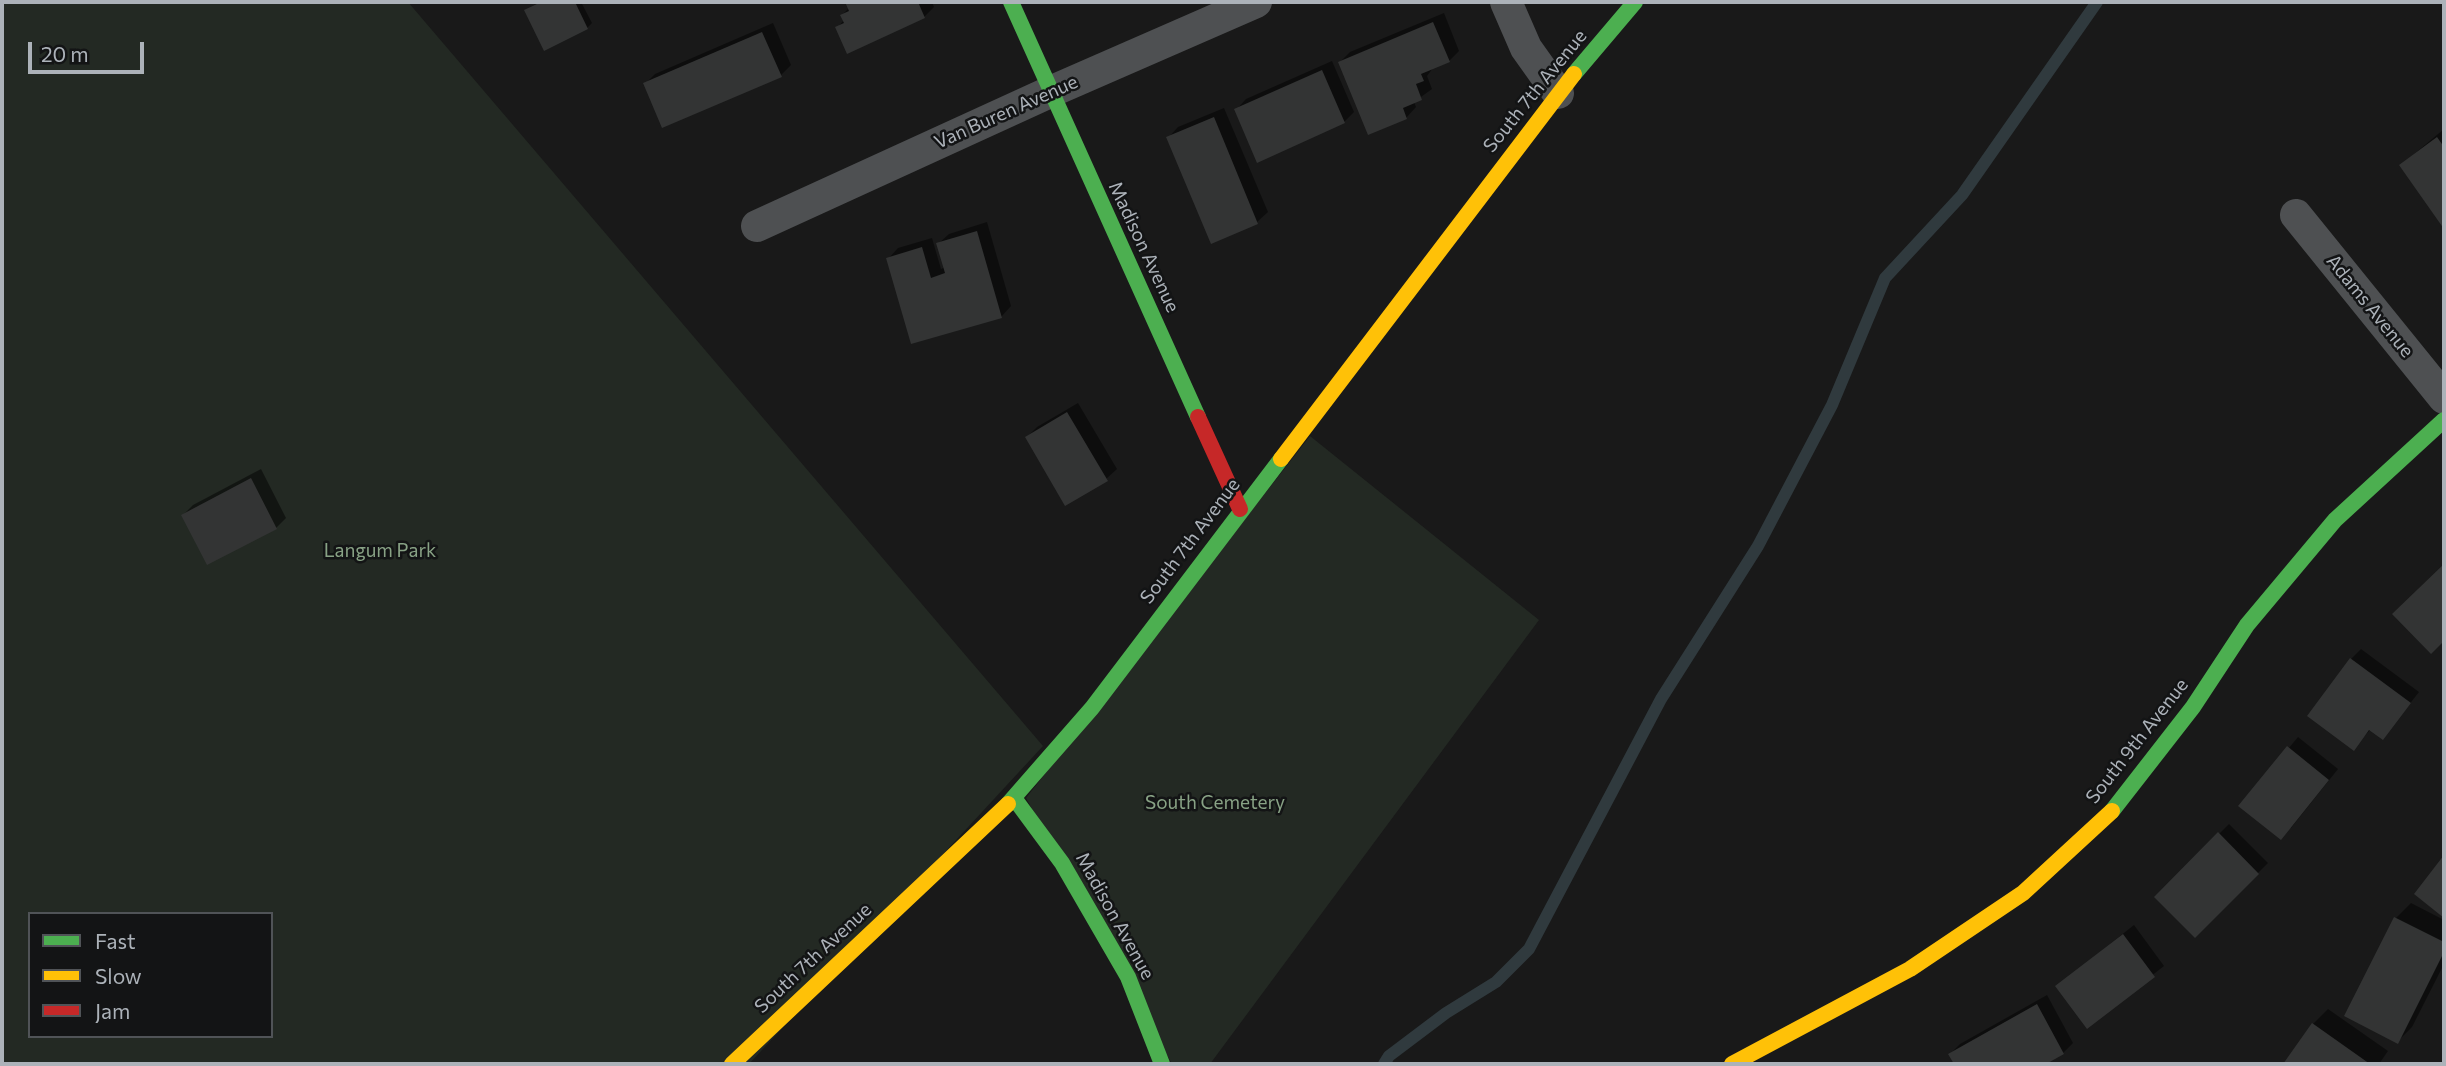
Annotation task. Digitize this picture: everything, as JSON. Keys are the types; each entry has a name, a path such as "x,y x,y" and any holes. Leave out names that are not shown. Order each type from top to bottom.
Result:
{"street":[{"name":"Madison Avenue","path":"1011,2 1240,509"},
{"name":"Van Buren Avenue","path":"757,226 1050,92 1256,2"},
{"path":"1506,2 1526,48 1558,93"},
{"name":"South 7th Avenue","path":"732,1064 1014,798 1092,708 1240,509 1558,93 1635,2"},
{"name":"Adams Avenue","path":"2297,215 2444,398"},
{"name":"South 9th Avenue","path":"1732,1064 1910,969 2023,893 2116,807 2193,708 2247,625 2334,520 2444,420"},
{"name":"Madison Avenue","path":"1014,798 1062,863 1128,977 1162,1064"}],"green space":[{"name":"Langum Park","path":"2,2 408,2 1043,746 749,1064 2,1064"},
{"name":"South Cemetery","path":"1310,436 1539,620 1210,1064 1172,1064 1026,798"}],"building":[{"path":"541,2 575,2 588,29 544,51 524,10"},
{"path":"845,2 918,2 925,18 847,54 835,27 844,23 840,15 849,11"},
{"path":"1433,22 1450,62 1421,74 1424,81 1416,84 1422,100 1403,108 1407,119 1368,135 1338,62"},
{"path":"762,32 782,77 662,128 643,83"},
{"path":"1322,70 1345,123 1257,163 1234,109"},
{"path":"1214,117 1258,224 1211,244 1166,137"},
{"path":"2437,137 2444,147 2444,229 2399,165"},
{"path":"977,231 1002,318 911,344 886,258 922,247 931,278 945,273 936,243"},
{"path":"1067,412 1108,481 1065,506 1025,437"},
{"path":"251,478 277,529 207,565 181,515"},
{"path":"2444,564 2444,641 2431,654 2392,614"},
{"path":"2350,658 2411,703 2383,740 2369,730 2354,751 2307,716"},
{"path":"2287,746 2329,780 2281,840 2238,806"},
{"path":"2218,832 2259,874 2195,938 2154,897"},
{"path":"2444,855 2444,918 2414,894"},
{"path":"2394,917 2444,942 2444,952 2398,1044 2344,1016"},
{"path":"2123,934 2155,977 2087,1029 2055,986"},
{"path":"2037,1004 2064,1054 2046,1064 1954,1064 1948,1054"},
{"path":"2312,1023 2370,1064 2283,1064"}],"waterway":[{"path":"1384,1064 1389,1056 1446,1013 1496,982 1529,949 1661,699 1758,546 1832,405 1885,278 1962,195 2097,2"}],"traffic: fast":[{"path":"1011,2 1198,417"},
{"path":"1574,74 1635,2"},
{"path":"2112,811 2193,707 2247,625 2335,520 2444,420"},
{"path":"1008,804 1092,708 1281,459"},
{"path":"1014,798 1062,863 1128,977 1162,1064"}],"traffic: slow":[{"path":"1281,459 1574,74"},
{"path":"732,1064 1008,804"},
{"path":"1732,1064 1910,969 2023,893 2112,811"}],"traffic: jam":[{"path":"1198,417 1240,509"}]}
